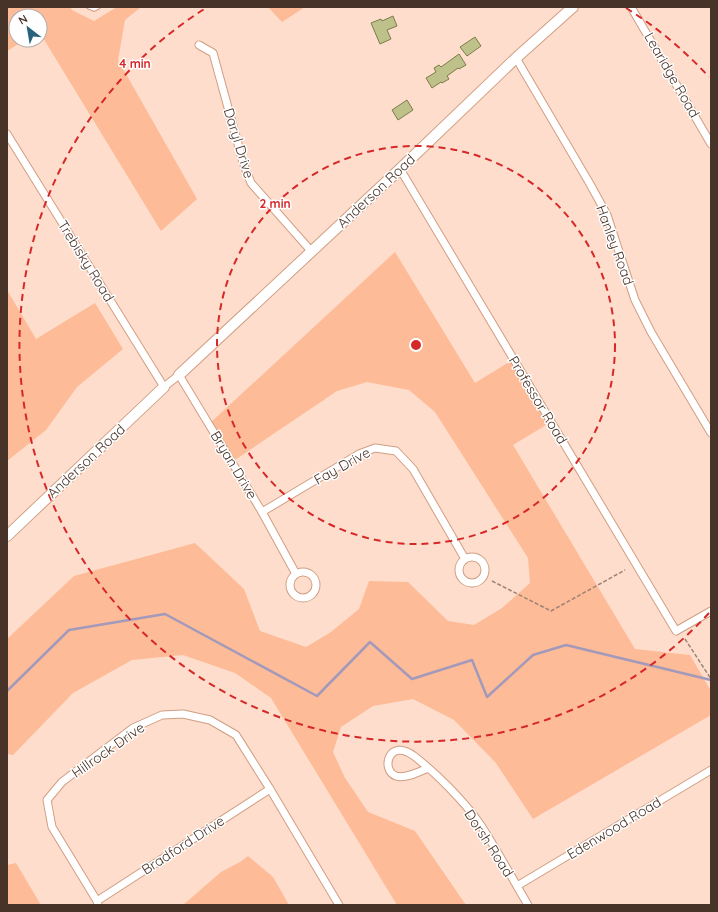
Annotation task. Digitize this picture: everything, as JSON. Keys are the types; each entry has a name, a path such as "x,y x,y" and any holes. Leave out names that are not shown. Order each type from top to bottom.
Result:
{"street":[{"name":"Anderson Road","path":"179,375 312,252 516,58 573,7"},
{"name":"Learidge Road","path":"631,7 711,144"},
{"name":"Daryl Drive","path":"200,44 213,53 243,162 251,183 312,252"},
{"name":"Hanley Road","path":"516,58 607,215 635,300 651,332 711,433"},
{"name":"Trebisky Road","path":"7,134 164,387"},
{"name":"Professor Road","path":"400,169 676,632 711,611"},
{"path":"164,387 179,375"},
{"name":"Bryan Drive","path":"179,375 262,512 296,574"},
{"name":"Anderson Road","path":"7,536 164,387"},
{"name":"Fay Drive","path":"262,512 359,454 375,448 396,451 413,469 465,559"},
{"name":"Hillrock Drive","path":"98,903 52,827 47,800 62,782 134,728 162,715 183,714 210,720 236,735 339,905"},
{"name":"Dorsh Road","path":"428,768 404,776 397,776 392,774 388,769 388,759 391,754 397,750 402,749 408,751 428,768 455,794 479,823 528,905"},
{"name":"Edenwood Road","path":"517,886 711,770"},
{"name":"Bradford Drive","path":"98,903 270,789"}],"lane":[{"path":"89,7 94,9 98,7"}],"path":[{"path":"492,581 551,611 625,570"},
{"path":"685,639 711,679"}],"shaded area":[{"path":"7,7 70,7 72,10 94,21 117,7 141,7 125,20 118,60 197,199 161,231 48,46 48,8 8,8 8,48 12,48 7,51"},
{"path":"268,7 305,7 282,22"},
{"path":"395,252 475,383 514,359 551,422 513,445 635,649 690,655 711,691 711,715 533,819 496,763 454,720 413,699 373,706 341,727 333,752 345,778 368,812 415,831 466,905 397,905 271,698 235,673 183,655 132,660 73,693 13,755 7,754 7,639 74,576 195,543 244,589 260,631 306,647 331,632 359,609 369,581 408,582 448,621 474,625 502,608 530,583 528,558 435,412 409,390 367,382 337,391 232,462 209,424"},
{"path":"7,290 36,339 95,303 123,349 77,387 46,430 7,461"},
{"path":"248,856 273,877 289,905 183,905 221,872"},
{"path":"16,863 41,905 7,905 7,865"}],"building":[{"path":"393,16 397,26 387,30 391,39 380,44 371,23 381,19 382,21"},
{"path":"475,37 481,46 467,56 460,47"},
{"path":"459,54 466,65 459,69 458,68 447,76 449,79 432,88 426,78 436,72 434,68 439,65 441,67"},
{"path":"407,100 413,110 398,120 392,110"}],"waterway":[{"path":"7,691 69,630 165,614 317,696 370,642 412,679 472,660 487,697 533,655 566,645 711,680"}]}
